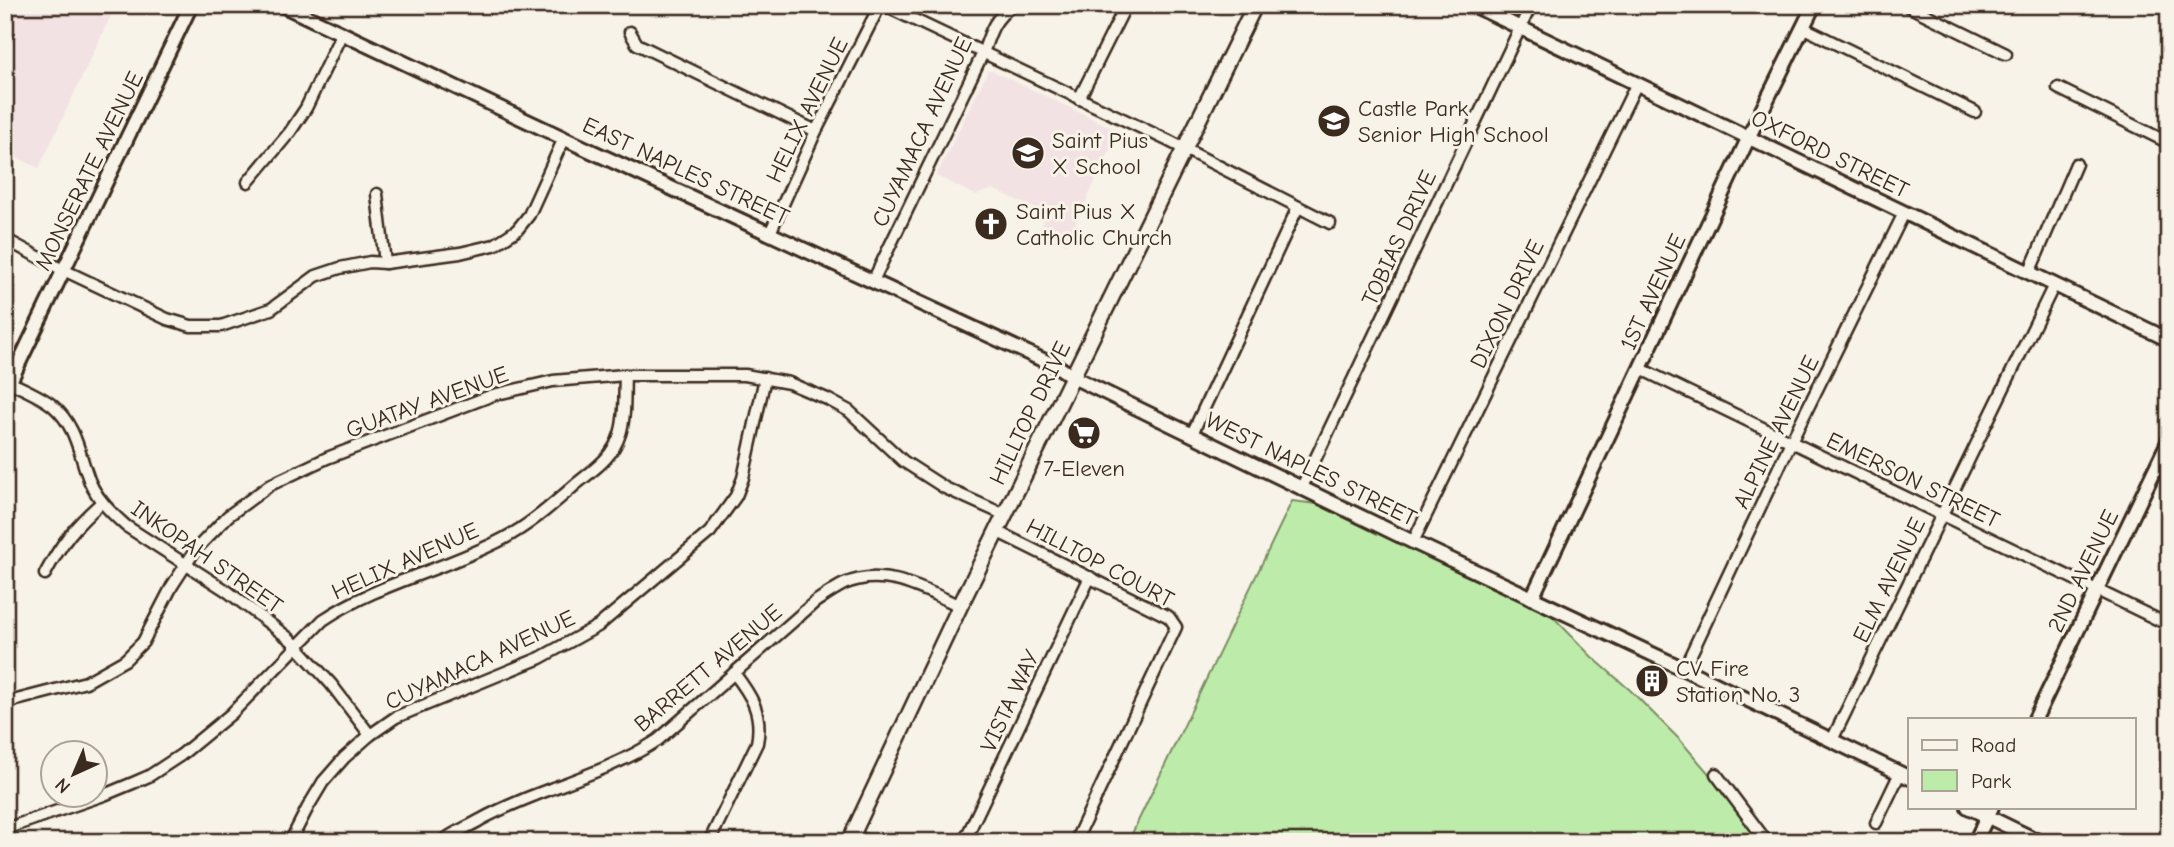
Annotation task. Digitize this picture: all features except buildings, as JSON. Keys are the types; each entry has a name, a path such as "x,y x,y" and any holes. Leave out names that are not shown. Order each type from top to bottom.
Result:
{"main road":[{"name":"HILLTOP DRIVE","path":"850,838 960,606 1255,5"}],"street":[{"name":"MONSERATE AVENUE","path":"7,385 191,5"},
{"name":"EAST NAPLES STREET","path":"282,5 1060,368 1073,377"},
{"path":"881,5 1185,149 1330,223"},
{"name":"HELIX AVENUE","path":"770,233 816,131 881,5"},
{"name":"CUYAMACA AVENUE","path":"873,281 983,53 998,16 1012,5"},
{"path":"1079,99 1126,5"},
{"name":"OXFORD STREET","path":"1473,5 2169,340"},
{"name":"TOBIAS DRIVE","path":"1302,487 1531,5"},
{"name":"1ST AVENUE","path":"1532,598 1814,5"},
{"path":"1906,5 2006,54"},
{"path":"1804,28 1975,112"},
{"path":"630,32 637,44 816,131"},
{"path":"248,183 306,108 342,33"},
{"path":"2168,34 2169,50"},
{"name":"DIXON DRIVE","path":"1413,542 1637,83"},
{"path":"2058,88 2169,144"},
{"path":"5,239 64,271 167,319 191,326 221,326 271,309 316,276 340,268 489,248 517,230 529,215 564,138"},
{"path":"2029,273 2076,163"},
{"path":"377,194 385,262"},
{"path":"1192,435 1298,207"},
{"name":"ALPINE AVENUE","path":"1684,669 1905,213"},
{"name":"ELM AVENUE","path":"1832,740 2054,285"},
{"name":"EMERSON STREET","path":"1640,369 2169,625"},
{"name":"HELIX AVENUE","path":"5,829 104,795 149,776 181,755 218,725 323,620 369,595 501,540 533,522 601,465 620,436 625,375"},
{"name":"GUATAY AVENUE","path":"5,704 86,682 125,660 143,642 196,549 228,516 270,485 321,461 493,395 553,381 625,375 740,375 789,383 849,411 891,451 945,488 1006,515"},
{"name":"WEST NAPLES STREET","path":"1073,377 1905,776"},
{"name":"CUYAMACA AVENUE","path":"290,842 323,782 342,760 370,736 396,717 540,658 598,626 704,538 730,505 743,478 765,378"},
{"name":"INKOPAH STREET","path":"7,385 51,404 65,419 79,445 87,476 102,502 126,526 227,591 298,647 331,684 370,736"},
{"name":"2ND AVENUE","path":"2035,718 2169,440"},
{"path":"44,574 62,543 78,523 102,502"},
{"name":"HILLTOP COURT","path":"998,532 1169,617 1176,627 1074,842"},
{"name":"BARRETT AVENUE","path":"442,842 449,835 489,815 615,764 658,740 815,602 845,584 886,577 903,581 960,606"},
{"name":"VISTA WAY","path":"964,842 1090,577"},
{"path":"709,842 759,734 759,717 754,703 734,673"},
{"path":"1716,774 1768,842"},
{"path":"1876,823 1905,776"},
{"path":"1972,808 1990,812 2040,842"},
{"path":"1975,842 1990,812"},
{"path":"2163,842 2169,830"},
{"path":"850,838 869,842"}],"shaded area":[{"path":"5,5 116,5 39,168 5,152"},
{"name":"Saint Pius X School","path":"988,71 1119,131 1066,244 1039,231 1047,214 993,189 976,195 936,176"}],"green space":[{"path":"1292,501 1351,508 1532,595 1591,656 1680,740 1763,842 1128,842"}],"place":[{"name":"Castle Park Senior High School","path":"1334,121"},
{"name":"Saint Pius X School","path":"1028,153"},
{"name":"Saint Pius X Catholic Church","path":"991,224"},
{"name":"7-Eleven","path":"1084,433"},
{"name":"CV Fire Station No. 3","path":"1652,681"}]}
